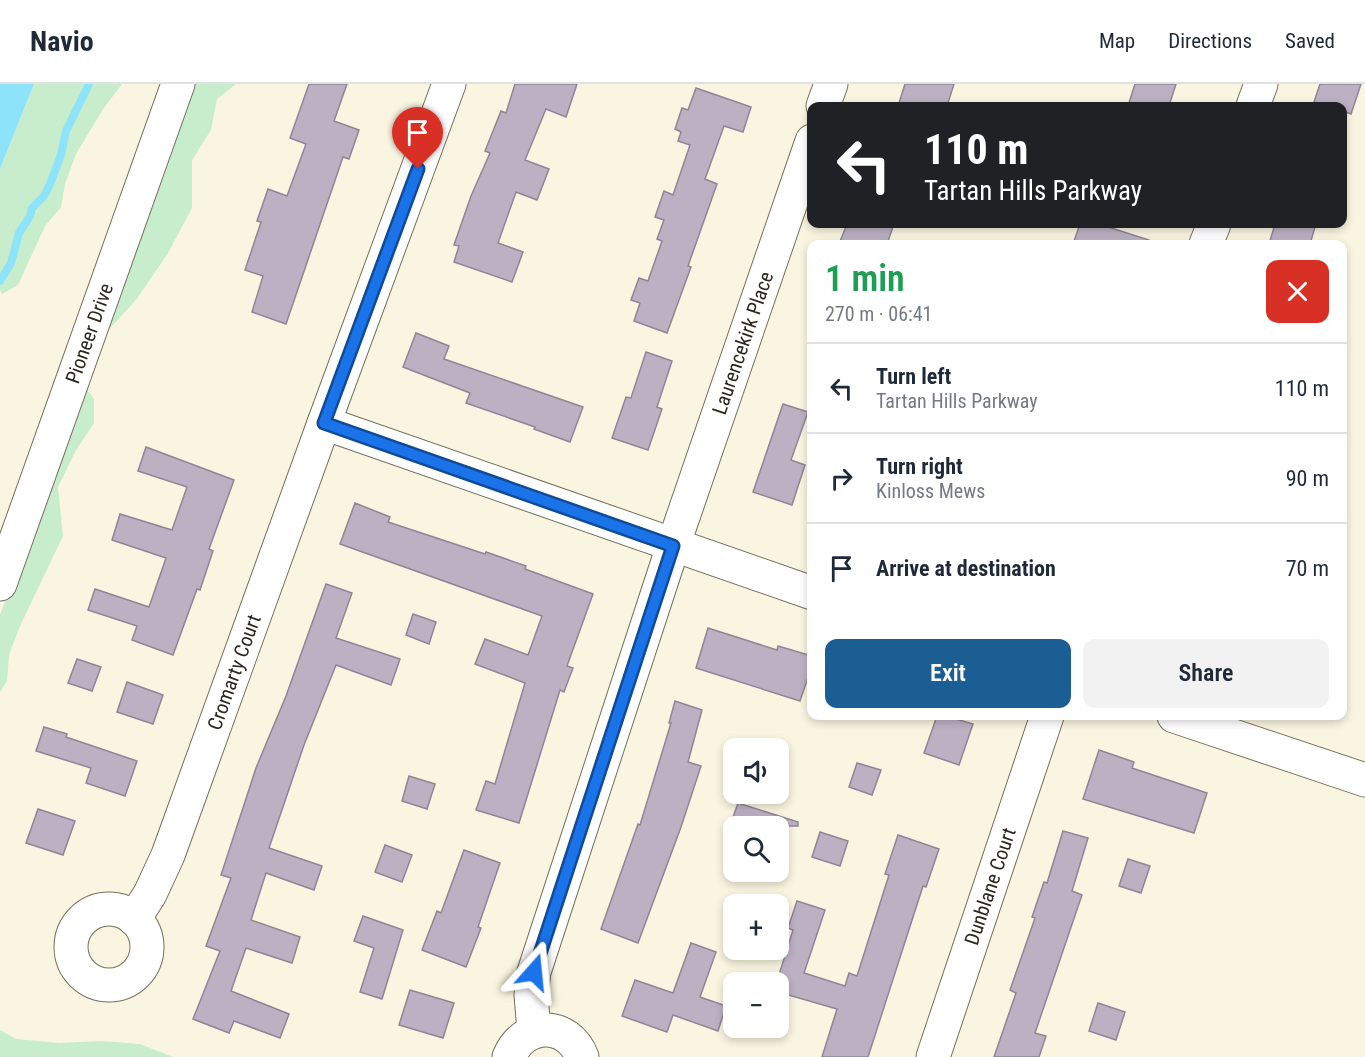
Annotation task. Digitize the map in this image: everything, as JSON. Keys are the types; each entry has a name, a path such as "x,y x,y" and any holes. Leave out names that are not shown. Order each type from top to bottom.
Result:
{"street":[{"name":"Pioneer Drive","path":"0,584 178,84"},
{"name":"Cromarty Court","path":"134,919 150,894 168,855 449,84"},
{"path":"824,102 831,84"},
{"path":"1254,102 1261,84"},
{"name":"Laurencekirk Place","path":"534,1031 531,995 534,972 673,546 807,156"},
{"path":"324,423 807,591"},
{"name":"Dunblane Court","path":"933,1057 1046,720"},
{"path":"1186,720 1365,780"},
{"path":"509,1057 515,1045 523,1037 534,1031 546,1029 568,1036 582,1057"}],"green space":[{"path":"34,84 122,84 103,109 76,154 65,184 61,207 45,226 18,285 2,294 0,290 0,169"},
{"path":"194,84 236,84 217,99 211,130 192,160 192,208 168,253 136,300 100,339"},
{"path":"84,385 94,399 94,423 75,452 58,487 63,536 20,626 9,655 7,681 0,692 0,615"},
{"path":"0,1030 16,1039 60,1043 101,1041 140,1044 173,1057 0,1057"}],"water":[{"path":"0,84 34,84 0,169"}],"building":[{"path":"309,84 347,84 334,121 359,130 349,159 343,157 286,324 252,312 263,276 245,270 261,222 257,221 268,189 287,196 306,144 290,138"},
{"path":"515,84 577,84 566,117 546,109 525,160 549,169 537,200 516,192 498,243 523,252 512,282 454,262 459,246 454,245 471,196 490,153 485,151 501,111 506,113"},
{"path":"905,84 954,84 948,102 899,102"},
{"path":"1135,84 1176,84 1170,102 1129,102"},
{"path":"1320,84 1361,84 1351,114 1347,113 1347,102 1314,102"},
{"path":"696,88 751,107 743,132 724,126 705,179 717,184 667,333 634,321 640,303 631,300 639,278 648,281 662,241 657,239 664,220 655,217 664,191 673,195 690,145 678,141 681,132 675,129 682,108 688,110"},
{"path":"845,228 893,228 888,240 841,240"},
{"path":"1079,228 1112,228 1149,240 1074,240"},
{"path":"1274,228 1315,228 1311,240 1270,240"},
{"path":"416,333 449,346 444,359 583,407 570,442 466,403 470,393 403,367"},
{"path":"646,352 672,361 657,407 662,409 648,450 612,438 626,397 631,398"},
{"path":"783,404 807,412 791,460 805,465 792,505 753,492"},
{"path":"146,447 234,480 209,549 213,551 200,590 197,589 173,655 132,640 137,626 88,610 95,589 149,607 166,558 112,540 120,514 172,530 187,487 138,471"},
{"path":"355,503 390,517 388,522 526,566 525,569 593,594 567,666 573,668 564,692 560,690 519,823 476,810 486,781 495,784 525,683 475,664 485,639 528,655 542,616 340,544"},
{"path":"326,584 352,593 336,638 400,659 391,685 336,665 304,745 269,848 322,866 314,890 266,873 251,920 300,937 292,963 246,948 231,991 289,1014 280,1038 234,1021 229,1033 193,1019 220,951 206,946 231,878 221,875 256,768 286,696"},
{"path":"413,614 436,622 429,644 406,635"},
{"path":"708,628 777,650 778,646 807,655 807,681 800,701 696,668"},
{"path":"77,659 101,667 92,691 68,683"},
{"path":"127,682 163,695 153,724 117,712"},
{"path":"675,701 702,710 688,762 701,766 638,943 601,929 638,824 640,825 671,723 669,723"},
{"path":"936,720 960,720 973,724 959,765 924,753"},
{"path":"44,727 67,734 66,737 137,761 125,796 86,783 91,768 36,751"},
{"path":"1099,750 1134,762 1132,768 1207,793 1194,833 1083,799"},
{"path":"857,763 881,770 872,795 849,787"},
{"path":"409,776 435,784 427,809 402,801"},
{"path":"738,804 741,804 779,816 733,816"},
{"path":"38,809 75,821 63,855 26,843"},
{"path":"789,819 798,822 798,826 789,826"},
{"path":"1063,831 1088,838 1072,891 1082,895 1035,1033 1046,1036 1039,1057 994,1057 1016,993 1010,990 1035,918 1032,917 1044,882 1047,883"},
{"path":"820,832 848,841 840,866 812,857"},
{"path":"898,835 939,849 926,887 923,886 868,1057 822,1057 837,1009 789,995 789,972 780,972 784,960 789,960 789,943 793,930 789,928 789,925 797,901 825,910 804,973 845,986 849,973 857,976 889,875 885,874"},
{"path":"385,845 412,855 402,882 375,872"},
{"path":"464,850 500,863 478,927 481,928 466,967 422,950 437,911 441,913"},
{"path":"1128,859 1150,866 1141,893 1119,886"},
{"path":"363,916 403,930 382,999 360,992 374,948 354,941"},
{"path":"691,943 716,952 700,997 723,1005 723,1015 718,1031 673,1015 667,1032 622,1016 635,980 673,993"},
{"path":"410,990 454,1003 443,1038 399,1025"},
{"path":"1098,1003 1125,1012 1116,1040 1089,1031"}],"waterway":[{"path":"0,281 11,263 19,233 30,216 32,208 44,196 50,184 61,155 66,131 89,84"}],"route":[{"path":"418,169 324,423 673,546 534,972"}]}
